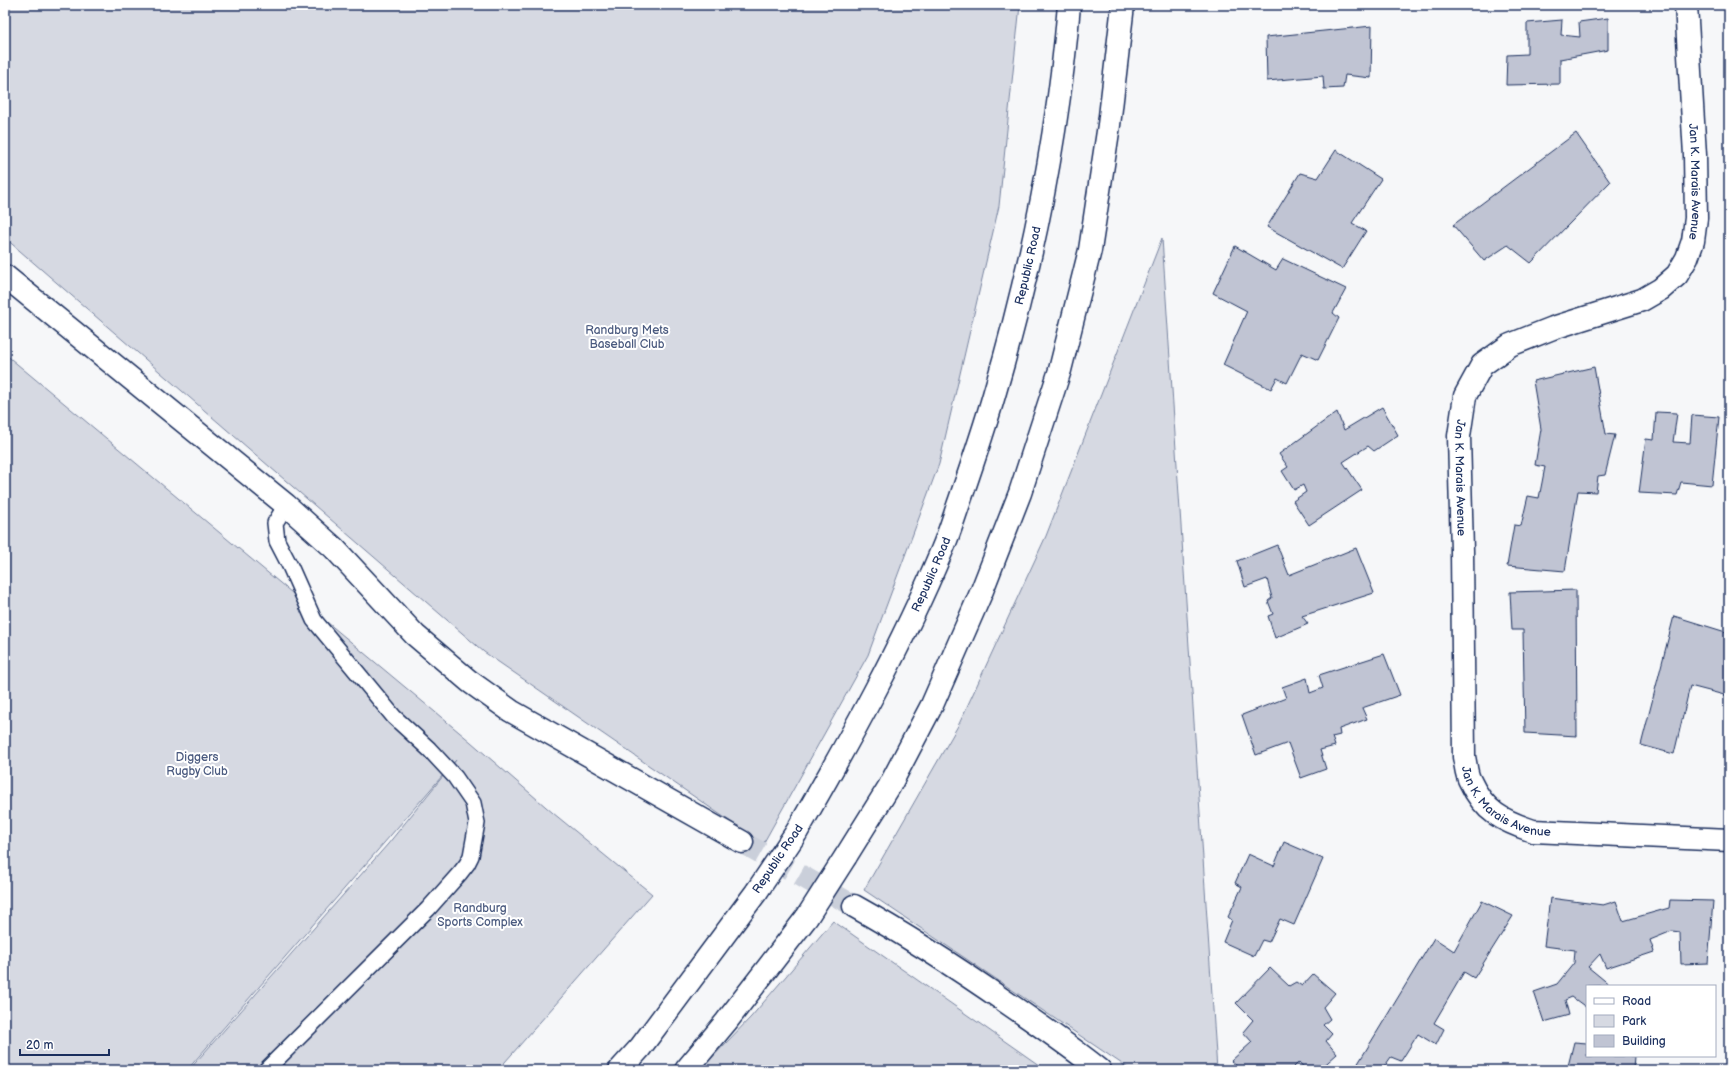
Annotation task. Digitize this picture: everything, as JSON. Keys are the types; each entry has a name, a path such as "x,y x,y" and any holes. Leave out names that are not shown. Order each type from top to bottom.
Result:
{"street":[{"name":"Republic Road","path":"620,1070 640,1048 757,891 796,833 851,737 898,647 942,548 981,439 1002,368 1032,254 1044,197 1058,108 1069,5"},
{"path":"686,1070 726,1022 807,917 889,787 932,705 981,593 1020,493 1060,370 1090,250 1109,125 1123,5"},
{"name":"Jan K. Marais Avenue","path":"1686,5 1696,218 1693,240 1687,258 1677,275 1661,290 1642,300 1554,328 1510,345 1482,365 1465,396 1459,436 1462,551 1464,757 1469,781 1485,806 1507,822 1533,831 1729,840"},
{"path":"5,276 286,506 334,548 414,635 470,681 512,711 742,842"},
{"path":"854,906 890,926 971,978 1073,1048 1100,1070"}],"lane":[{"path":"266,1070 428,908 460,873 471,856 477,824 473,803 455,777 429,749 394,717 314,620 277,541 275,523 286,506"}],"green space":[{"name":"Randburg Mets Baseball Club","path":"5,5 1020,5 999,206 939,464 868,655 763,844 484,652 5,238"},
{"path":"1162,238 1217,1070 1131,1070 864,890 959,724 1046,536"},
{"name":"Diggers Rugby Club","path":"5,354 471,742 553,813 652,894 498,1070 189,1070 388,844 456,760 187,1070 5,1070"},
{"path":"833,921 1046,1070 700,1070 751,1017"}],"building":[{"path":"1608,18 1608,50 1560,59 1560,84 1506,85 1507,55 1527,54 1527,23 1562,20 1561,35 1580,37 1579,22"},
{"path":"1372,26 1371,78 1345,75 1343,88 1324,89 1323,76 1267,81 1266,37"},
{"path":"1576,133 1610,182 1531,263 1508,245 1484,261 1453,225"},
{"path":"1336,150 1381,179 1352,223 1366,231 1342,269 1267,227 1300,173 1318,178"},
{"path":"1235,246 1276,270 1283,259 1346,289 1333,313 1339,318 1318,360 1302,353 1287,383 1277,378 1271,389 1223,365 1247,311 1213,293"},
{"path":"1594,367 1606,434 1615,435 1605,475 1598,476 1596,492 1578,491 1565,571 1507,566 1514,525 1521,526 1528,496 1539,498 1545,467 1535,465 1541,429 1533,381"},
{"path":"1382,407 1398,435 1374,451 1368,446 1343,462 1362,490 1309,525 1293,501 1306,492 1303,485 1294,490 1282,471 1288,467 1279,454 1337,412 1344,430"},
{"path":"1656,412 1677,413 1673,442 1690,443 1692,415 1719,417 1712,485 1681,482 1677,495 1639,493 1646,439 1654,440"},
{"path":"1277,545 1289,575 1356,548 1374,593 1302,616 1308,624 1275,638 1268,616 1273,614 1268,601 1272,598 1267,579 1245,587 1237,561"},
{"path":"1576,590 1577,736 1525,733 1523,630 1512,630 1510,592"},
{"path":"1674,616 1729,633 1729,692 1728,696 1690,686 1674,754 1641,745"},
{"path":"1384,654 1400,695 1362,708 1367,719 1339,729 1340,735 1332,737 1335,746 1320,750 1326,769 1301,778 1288,743 1256,755 1242,715 1286,698 1282,687 1307,678 1310,693 1323,688 1319,675"},
{"path":"1284,842 1323,859 1294,925 1280,919 1269,942 1262,940 1254,956 1223,942 1232,920 1228,917 1242,887 1235,883 1248,854 1274,866"},
{"path":"1550,898 1603,905 1616,901 1623,921 1669,908 1670,900 1713,901 1708,963 1681,964 1680,932 1672,931 1650,940 1654,952 1606,968 1600,954 1588,967 1610,985 1586,985 1586,1007 1572,997 1565,1000 1569,1015 1544,1022 1534,992 1557,984 1574,963 1575,950 1544,946"},
{"path":"1482,901 1513,916 1474,978 1464,972 1434,1023 1444,1029 1436,1045 1418,1034 1401,1061 1391,1057 1382,1070 1354,1070 1434,938 1454,951"},
{"path":"1270,968 1289,986 1296,982 1302,986 1313,974 1335,993 1323,1007 1330,1019 1323,1025 1332,1034 1326,1041 1337,1054 1319,1070 1306,1070 1299,1062 1291,1070 1241,1070 1231,1061 1252,1042 1243,1032 1253,1020 1236,1003"},
{"path":"1574,1042 1586,1043 1586,1057 1634,1057 1633,1070 1567,1070"}],"tunnel":[{"path":"742,842 854,906"}],"park label":[{"name":"Randburg Sports Complex","path":"480,915"}]}
